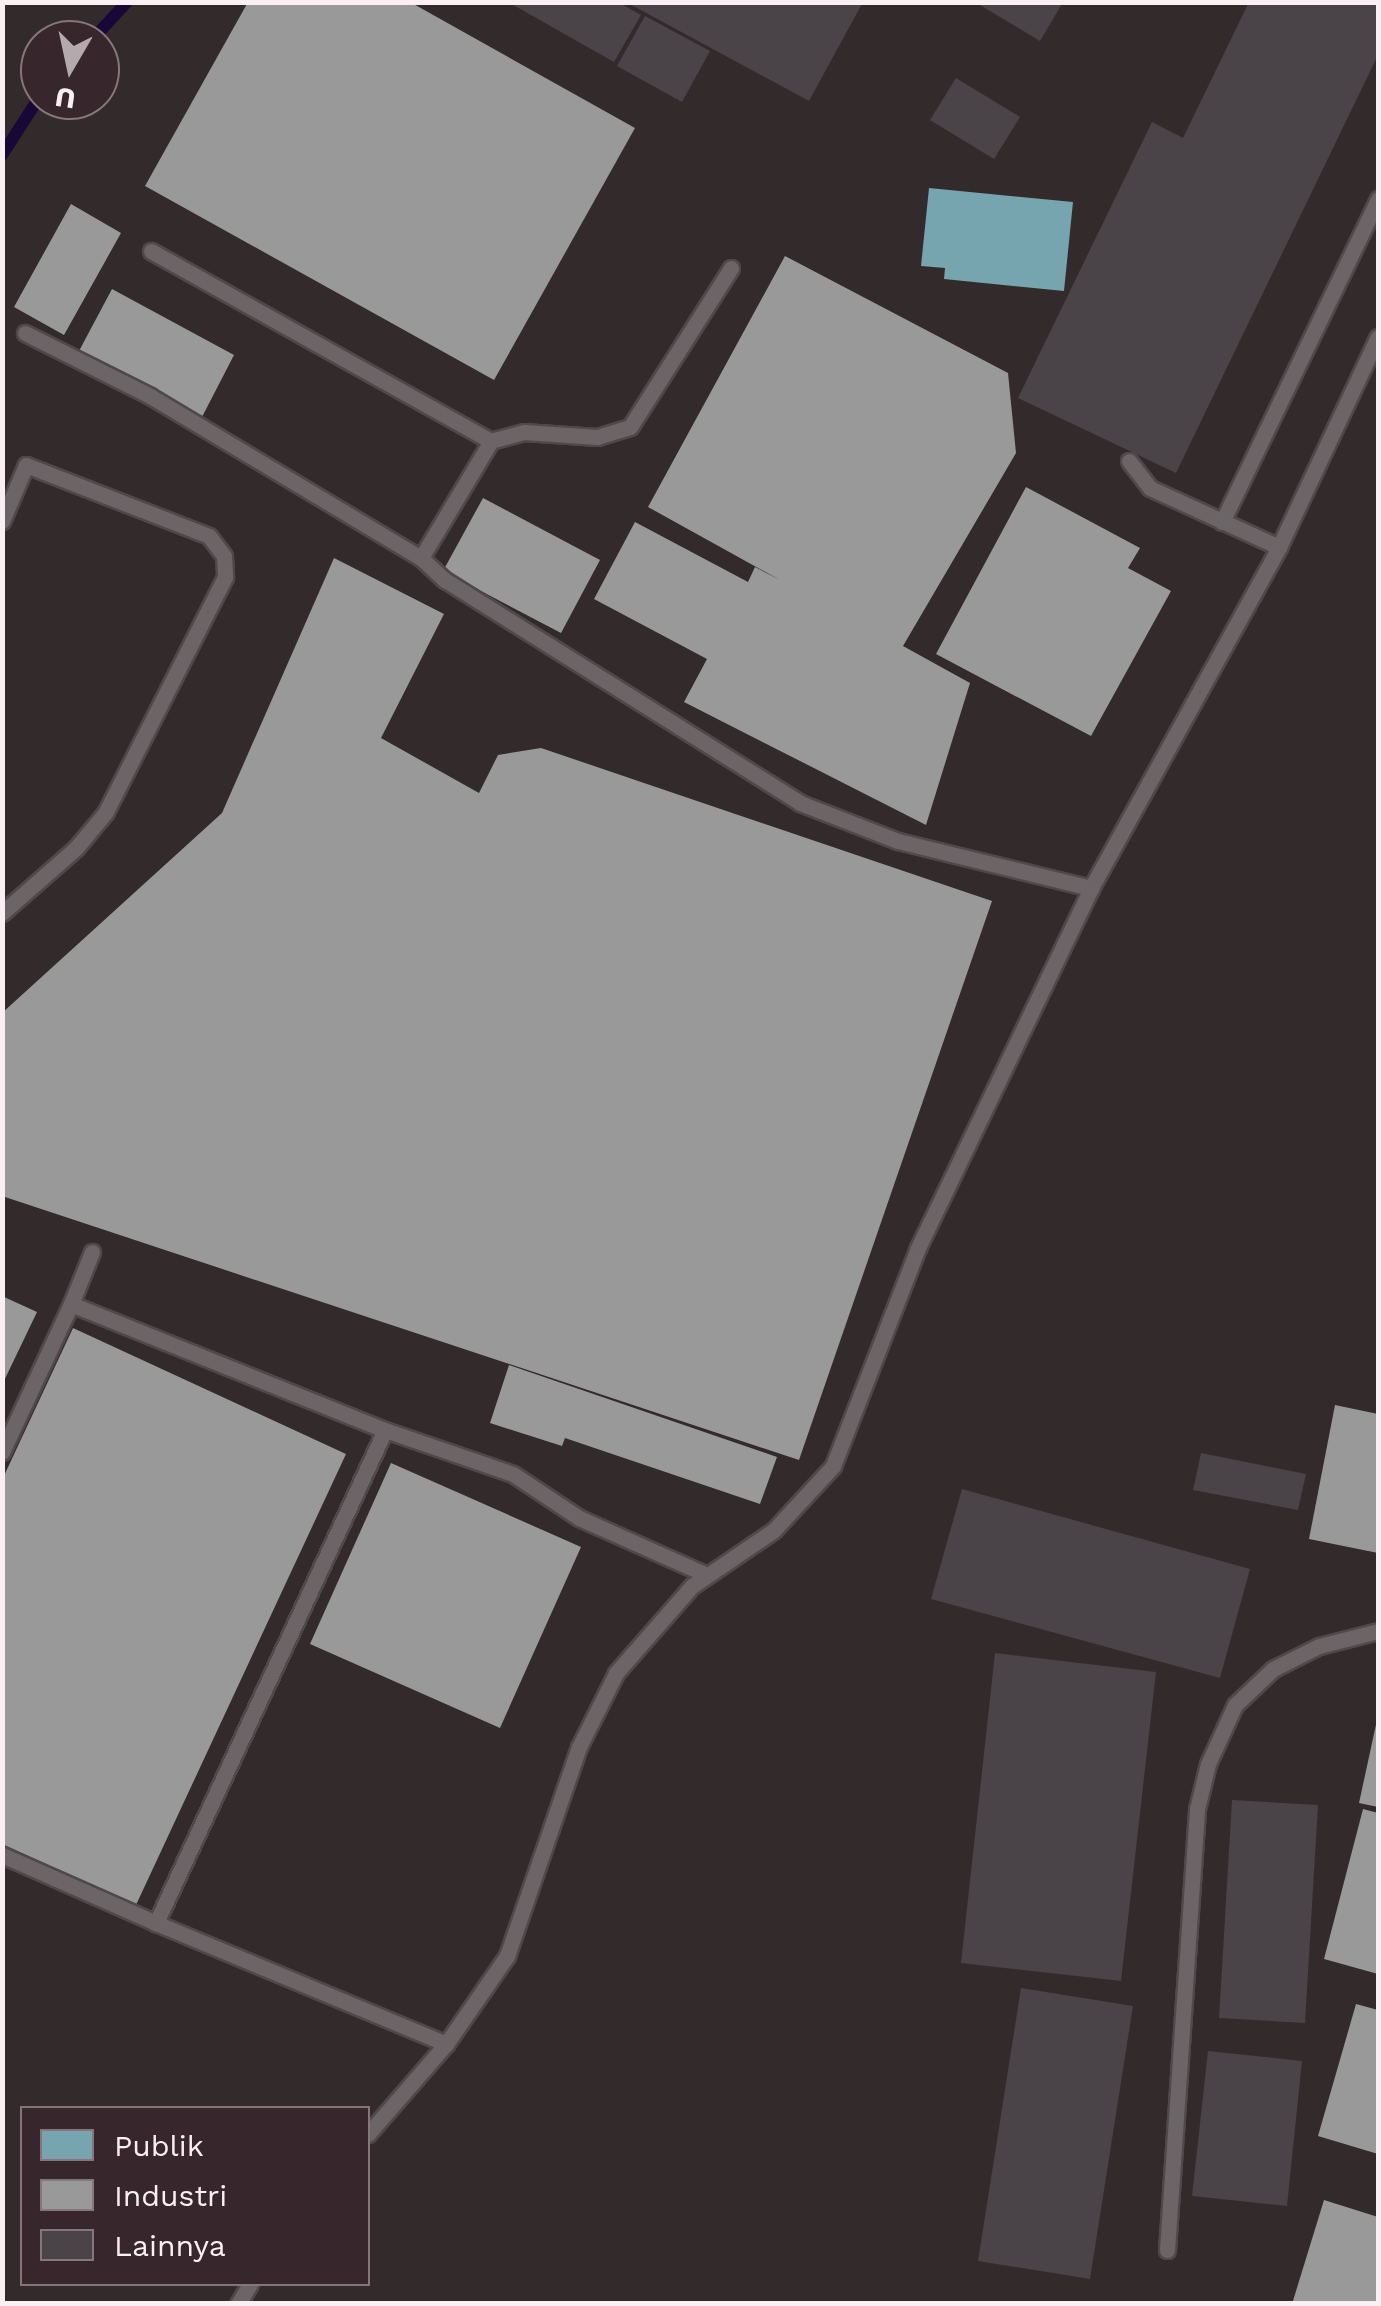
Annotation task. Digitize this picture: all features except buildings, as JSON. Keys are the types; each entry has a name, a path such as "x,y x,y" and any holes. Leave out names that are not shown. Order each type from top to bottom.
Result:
{"lane":[{"path":"1222,522 1378,199"},
{"path":"152,251 491,440 524,432 617,435 630,428 731,268"},
{"path":"26,333 150,396 421,558 445,580 800,803 898,840 1091,888"},
{"path":"370,2132 446,2044 507,1956 579,1748 616,1673 707,1575 774,1530 833,1466 918,1250 1091,888 1278,547 1378,337"},
{"path":"421,558 491,440"},
{"path":"1130,461 1150,488 1278,547"},
{"path":"2,521 26,464 209,536 224,556 225,577 106,812 76,848 2,914"},
{"path":"2,1452 92,1252"},
{"path":"71,1304 386,1430 513,1474 579,1518 707,1575"},
{"path":"156,1923 386,1430"},
{"path":"1167,2250 1196,1809 1208,1764 1235,1704 1274,1668 1319,1646 1378,1631"},
{"path":"2,1856 446,2044"}],"waterway":[{"path":"110,20 127,2"},
{"path":"2,155 25,120"}]}
